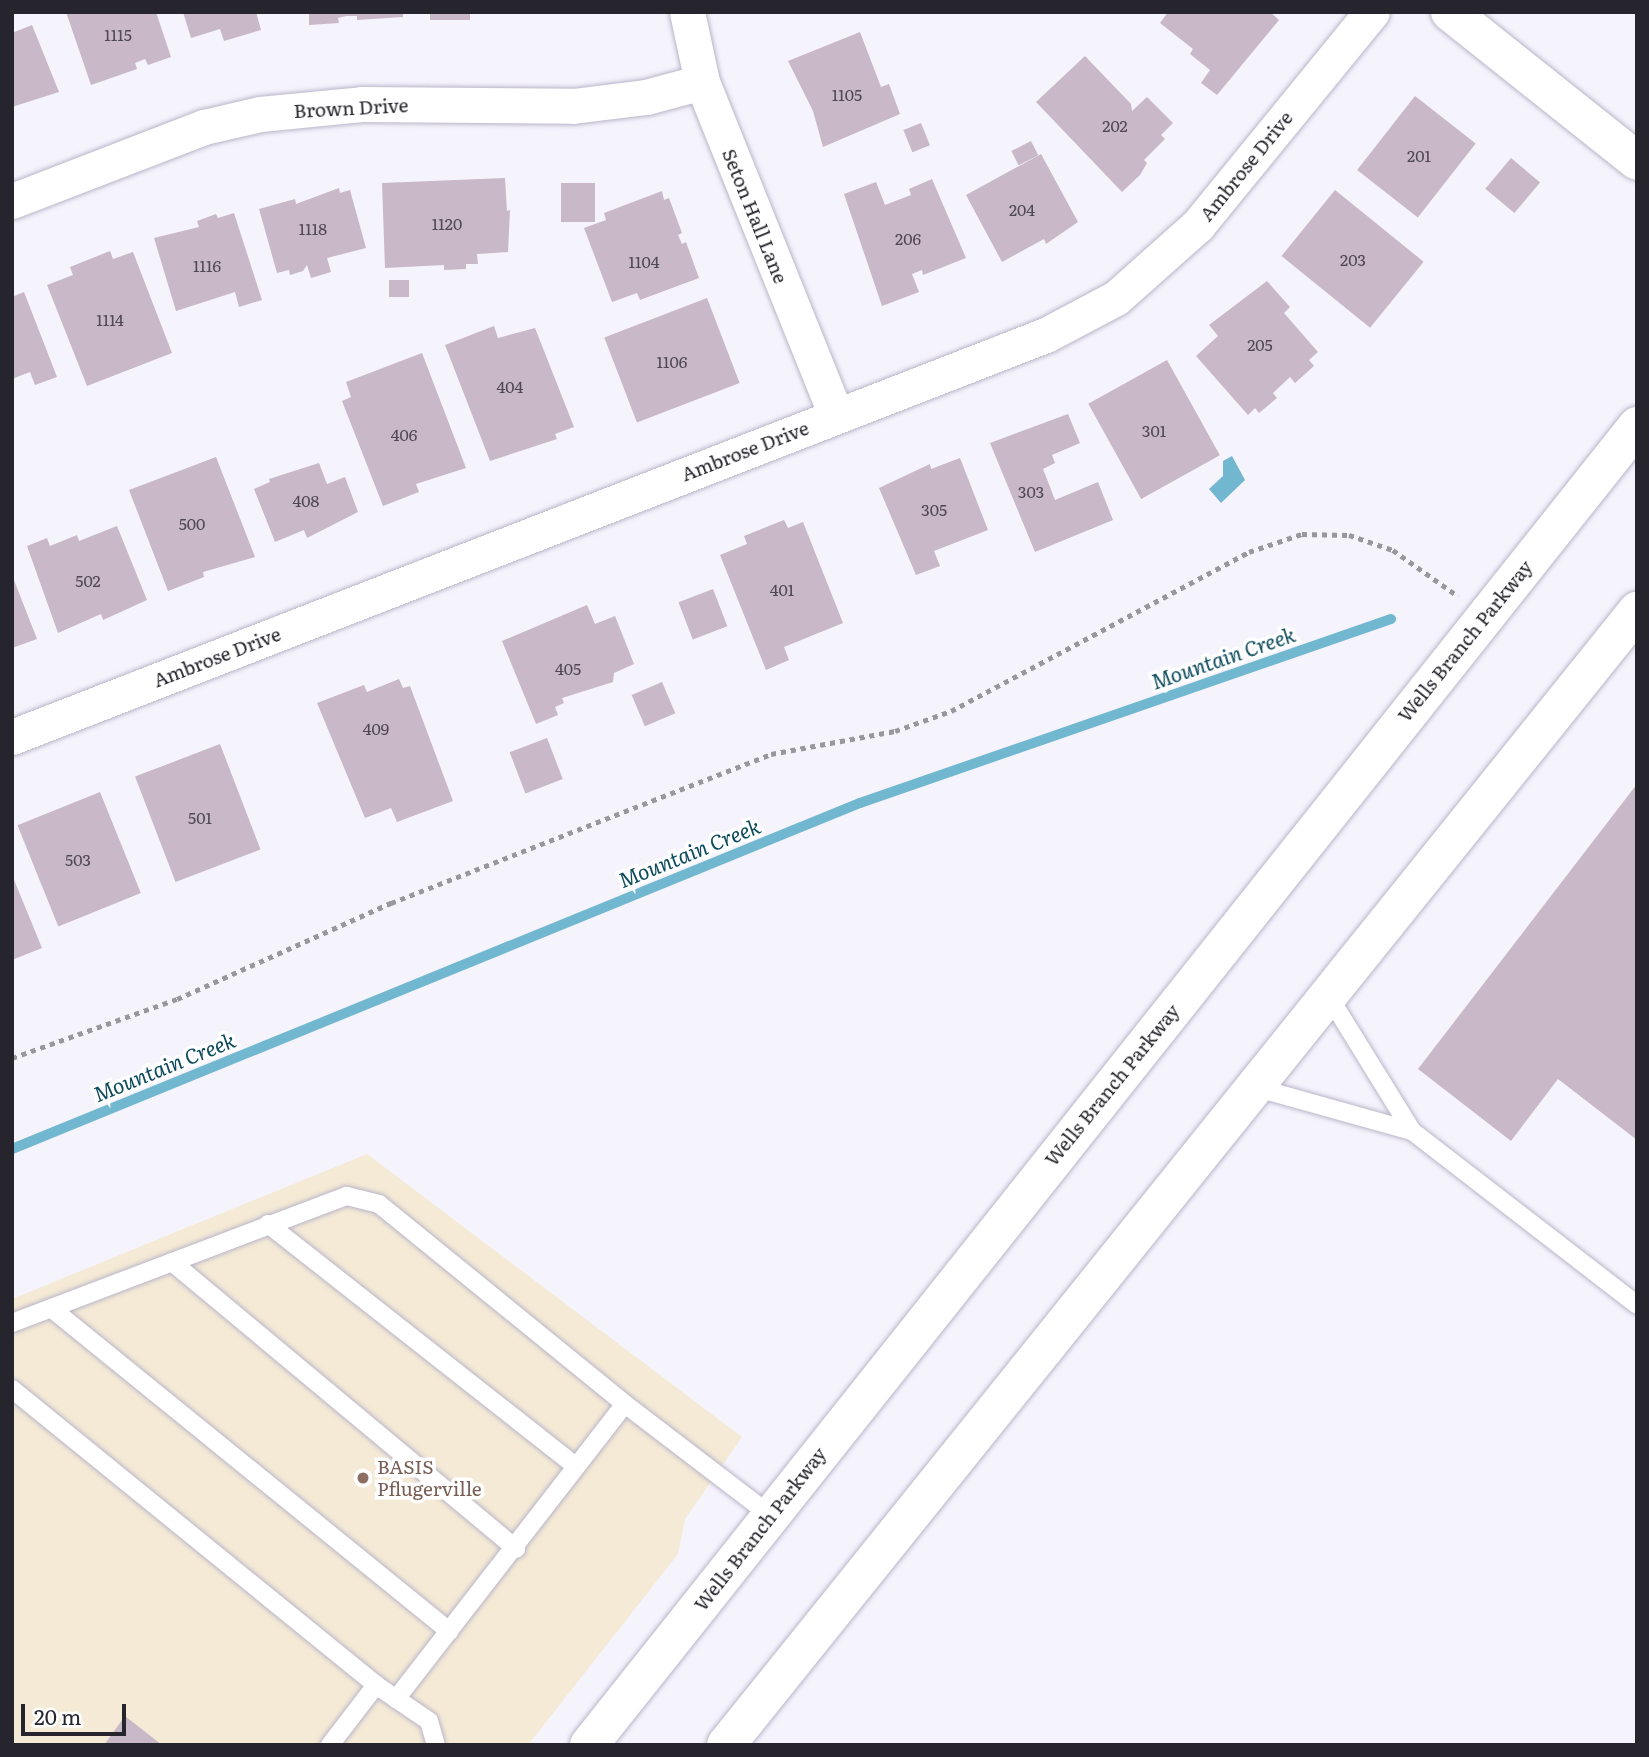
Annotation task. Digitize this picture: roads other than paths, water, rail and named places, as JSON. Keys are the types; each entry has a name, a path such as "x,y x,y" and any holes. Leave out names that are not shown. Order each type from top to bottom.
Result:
{"main road":[{"path":"1450,12 1637,161"},
{"name":"Wells Branch Parkway","path":"589,1745 1637,426"},
{"path":"726,1745 1637,611"}],"street":[{"name":"Seton Hall Lane","path":"687,12 702,82 836,415"},
{"name":"Ambrose Drive","path":"12,737 1046,335 1116,298 1198,225 1372,12"},
{"name":"Brown Drive","path":"12,201 191,131 260,114 362,104 573,106 646,97 702,82"}],"lane":[{"path":"1328,995 1412,1131 1637,1305"},
{"path":"1254,1087 1412,1131"},
{"path":"12,1323 347,1196 379,1204 625,1404 770,1515"},
{"path":"268,1224 575,1466"},
{"path":"172,1262 516,1549"},
{"path":"51,1308 449,1631"},
{"path":"12,1389 376,1685 429,1721 436,1745"},
{"path":"396,1699 516,1549 575,1466 625,1404"},
{"path":"330,1745 376,1685"}],"water":[{"path":"1232,456 1245,480 1221,503 1209,489 1223,476 1223,461"}],"waterway":[{"name":"Mountain Creek","path":"12,1149 860,803 1391,619"}],"place":[{"name":"BASIS Pflugerville","path":"363,1478"}]}
